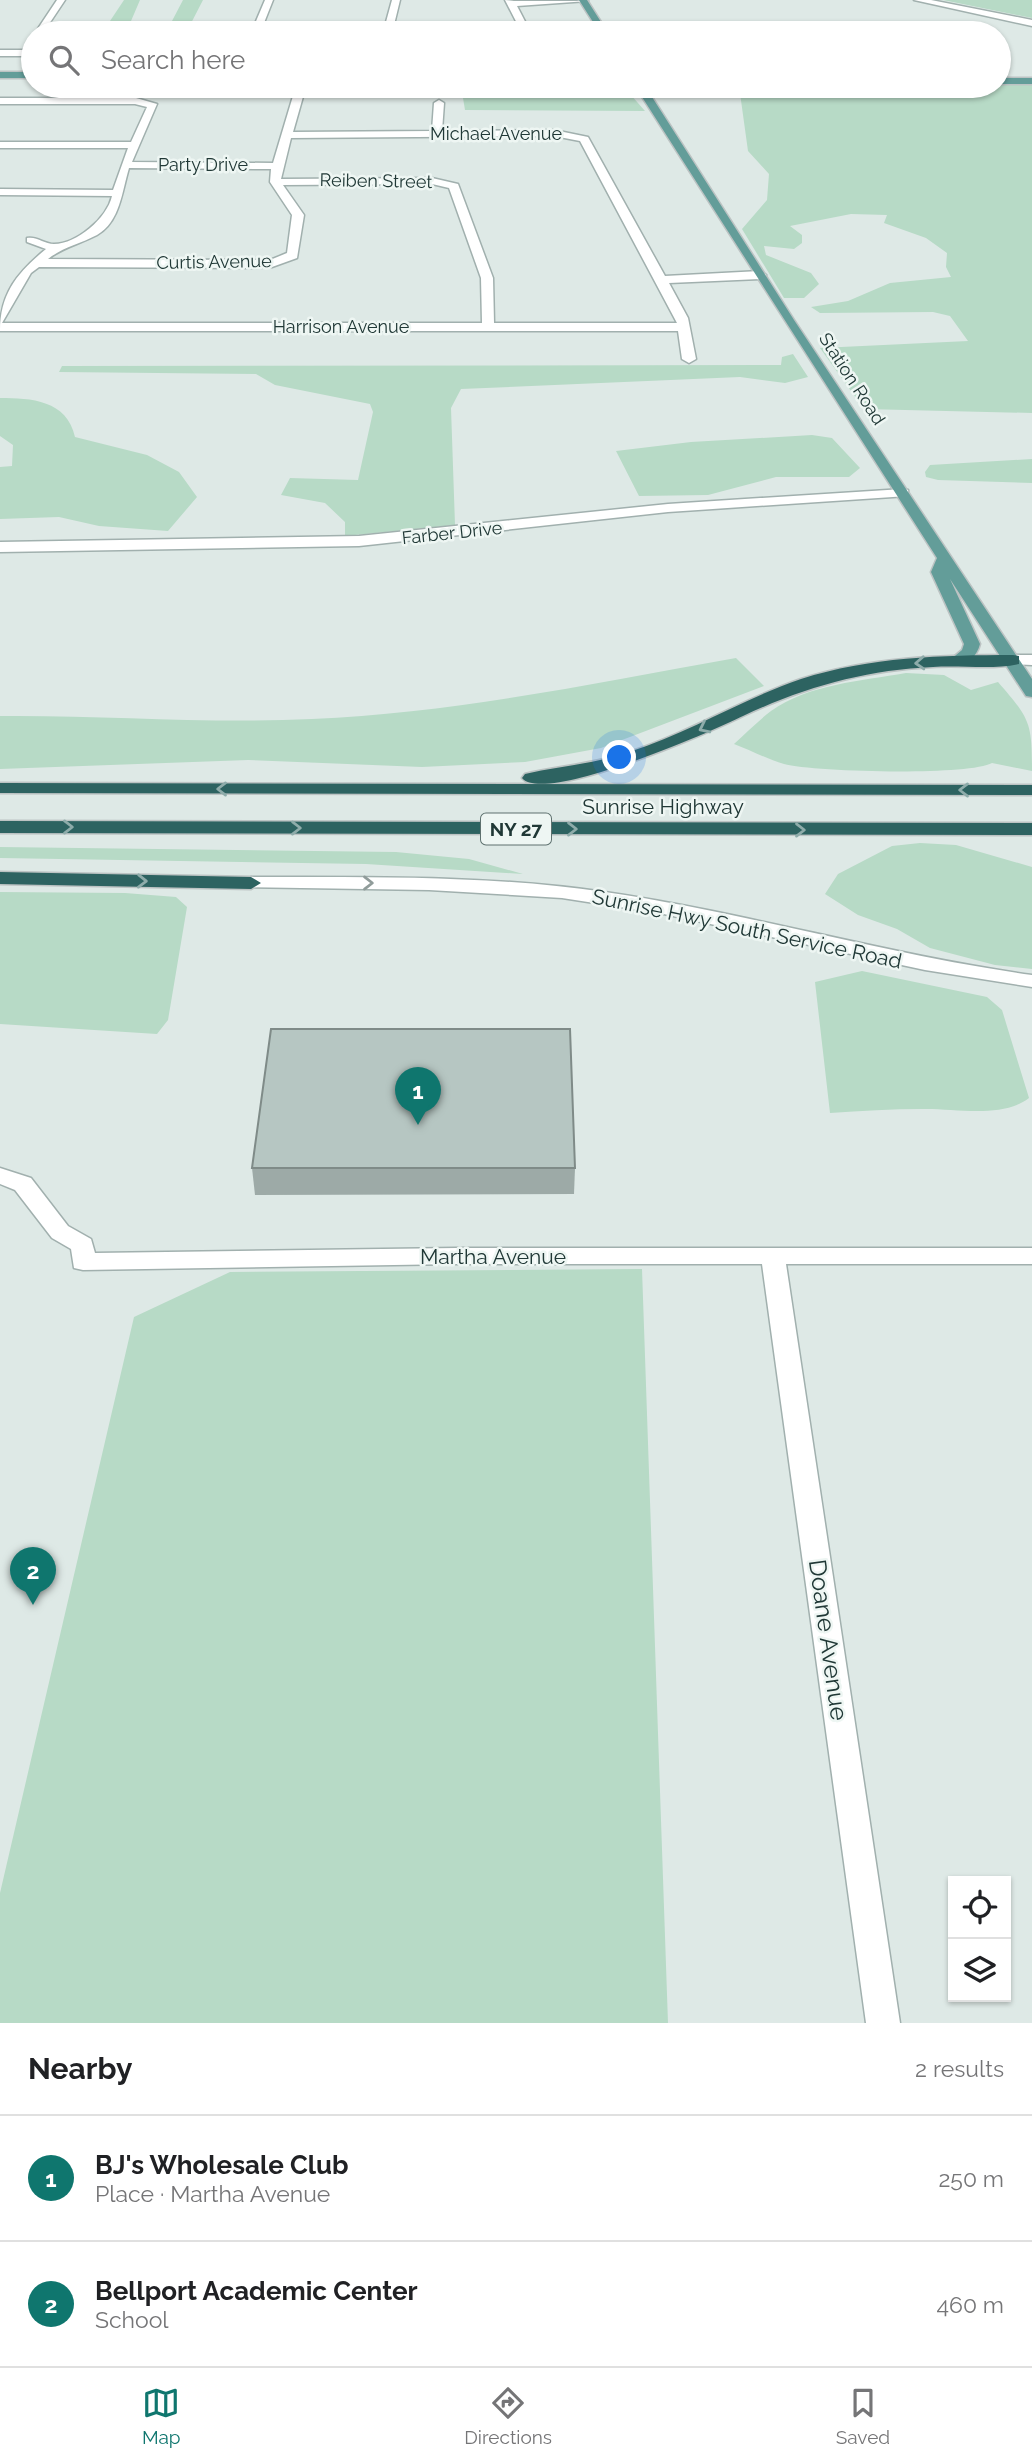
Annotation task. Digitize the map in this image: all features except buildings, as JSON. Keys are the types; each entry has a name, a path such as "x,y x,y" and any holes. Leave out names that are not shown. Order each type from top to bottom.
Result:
{"highway":[{"path":"323,789 396,782 509,780 583,770 667,745 765,700 824,678 867,667 1013,660"},
{"name":"Sunrise Highway","path":"0,788 1032,790"},
{"name":"Sunrise Highway","path":"0,827 1032,830"},
{"path":"0,878 251,883"}],"main road":[{"path":"583,1 596,21"},
{"path":"1011,74 1032,74"},
{"path":"0,77 21,77"},
{"path":"1011,81 1032,81"},
{"name":"Station Road","path":"648,98 1032,692"},
{"path":"945,557 939,572 972,644 970,652 957,661"}],"street":[{"path":"47,21 61,0"},
{"path":"260,21 269,0"},
{"path":"390,21 396,0"},
{"path":"918,0 1032,23"},
{"path":"520,21 510,2 583,1"},
{"path":"0,52 21,52"},
{"path":"275,182 298,98"},
{"path":"0,101 147,102 153,106 127,165 116,202 95,232 55,248 26,271 0,320"},
{"path":"438,133 439,103"},
{"name":"Michael Avenue","path":"288,135 568,134 584,139 682,318 689,359"},
{"path":"0,145 135,145"},
{"name":"Party Drive","path":"127,165 279,166"},
{"name":"Reiben Street","path":"275,182 432,181 454,186 487,278 488,327"},
{"name":"Curtis Avenue","path":"37,263 229,264 283,260 293,255 298,215 275,182"},
{"path":"0,192 118,193"},
{"path":"31,240 55,248"},
{"path":"660,280 760,275"},
{"name":"Harrison Avenue","path":"0,327 682,327"},
{"name":"Farber Drive","path":"0,547 359,541 668,508 903,493"},
{"path":"1013,660 1032,660"},
{"name":"Sunrise Hwy South Service Road","path":"251,883 441,884 615,900 884,957 1032,981"},
{"name":"Martha Avenue","path":"0,1176 23,1184 60,1232 83,1245 83,1262 456,1256 1032,1256"},
{"name":"Doane Avenue","path":"773,1256 883,2023"}],"green space":[{"path":"124,0 140,0 131,21 110,21"},
{"path":"183,0 203,0 192,21 172,21"},
{"path":"943,0 1032,0 1032,18"},
{"path":"1011,84 1032,84 1032,413 864,409 820,348 968,341 950,316 933,312 820,313 811,307 848,301 890,283 951,277 946,267 947,253 926,238 884,223 887,215 851,214 790,226 802,235 802,243 794,249 764,246 766,255 811,273 819,284 804,298 784,298 742,229 767,200 769,174 748,151 741,98 1011,98"},
{"path":"463,98 634,98 645,111 465,110"},
{"path":"793,354 808,377 785,383 740,377 461,389 451,408 455,525 345,536 345,522 325,503 281,495 290,478 358,480 373,412 370,404 275,385 256,374 59,372 62,366 781,365 782,357"},
{"path":"0,398 24,399 56,408 71,425 75,437 147,455 179,472 197,497 168,531 99,526 59,517 0,519 0,467 12,466 13,445 0,436"},
{"path":"812,435 832,438 860,468 849,477 776,477 708,495 639,496 616,451 691,442"},
{"path":"1032,459 1032,483 938,480 926,477 925,472 930,465"},
{"path":"736,658 764,686 601,748 525,762 422,767 248,760 0,769 0,716 234,720 365,716 525,696"},
{"path":"906,673 944,675 971,690 998,682 1027,722 1032,771 992,763 954,770 923,771 856,771 800,767 778,762 734,744 771,711 802,695 836,685"},
{"path":"920,843 956,845 1032,867 1032,969 995,965 930,948 897,929 858,915 825,894 838,874 892,846"},
{"path":"0,847 396,852 469,859 523,874 366,864 0,858"},
{"path":"0,892 125,893 176,897 187,907 168,1020 157,1034 0,1024"},
{"path":"862,971 987,997 1002,1010 1029,1098 1018,1104 992,1110 911,1109 830,1113 815,982"},
{"path":"642,1269 668,2023 0,2023 0,1893 134,1317 230,1272"}],"place":[{"name":"BJ's Wholesale Club","path":"418,1125"},
{"name":"Bellport Academic Center","path":"33,1605"}]}
